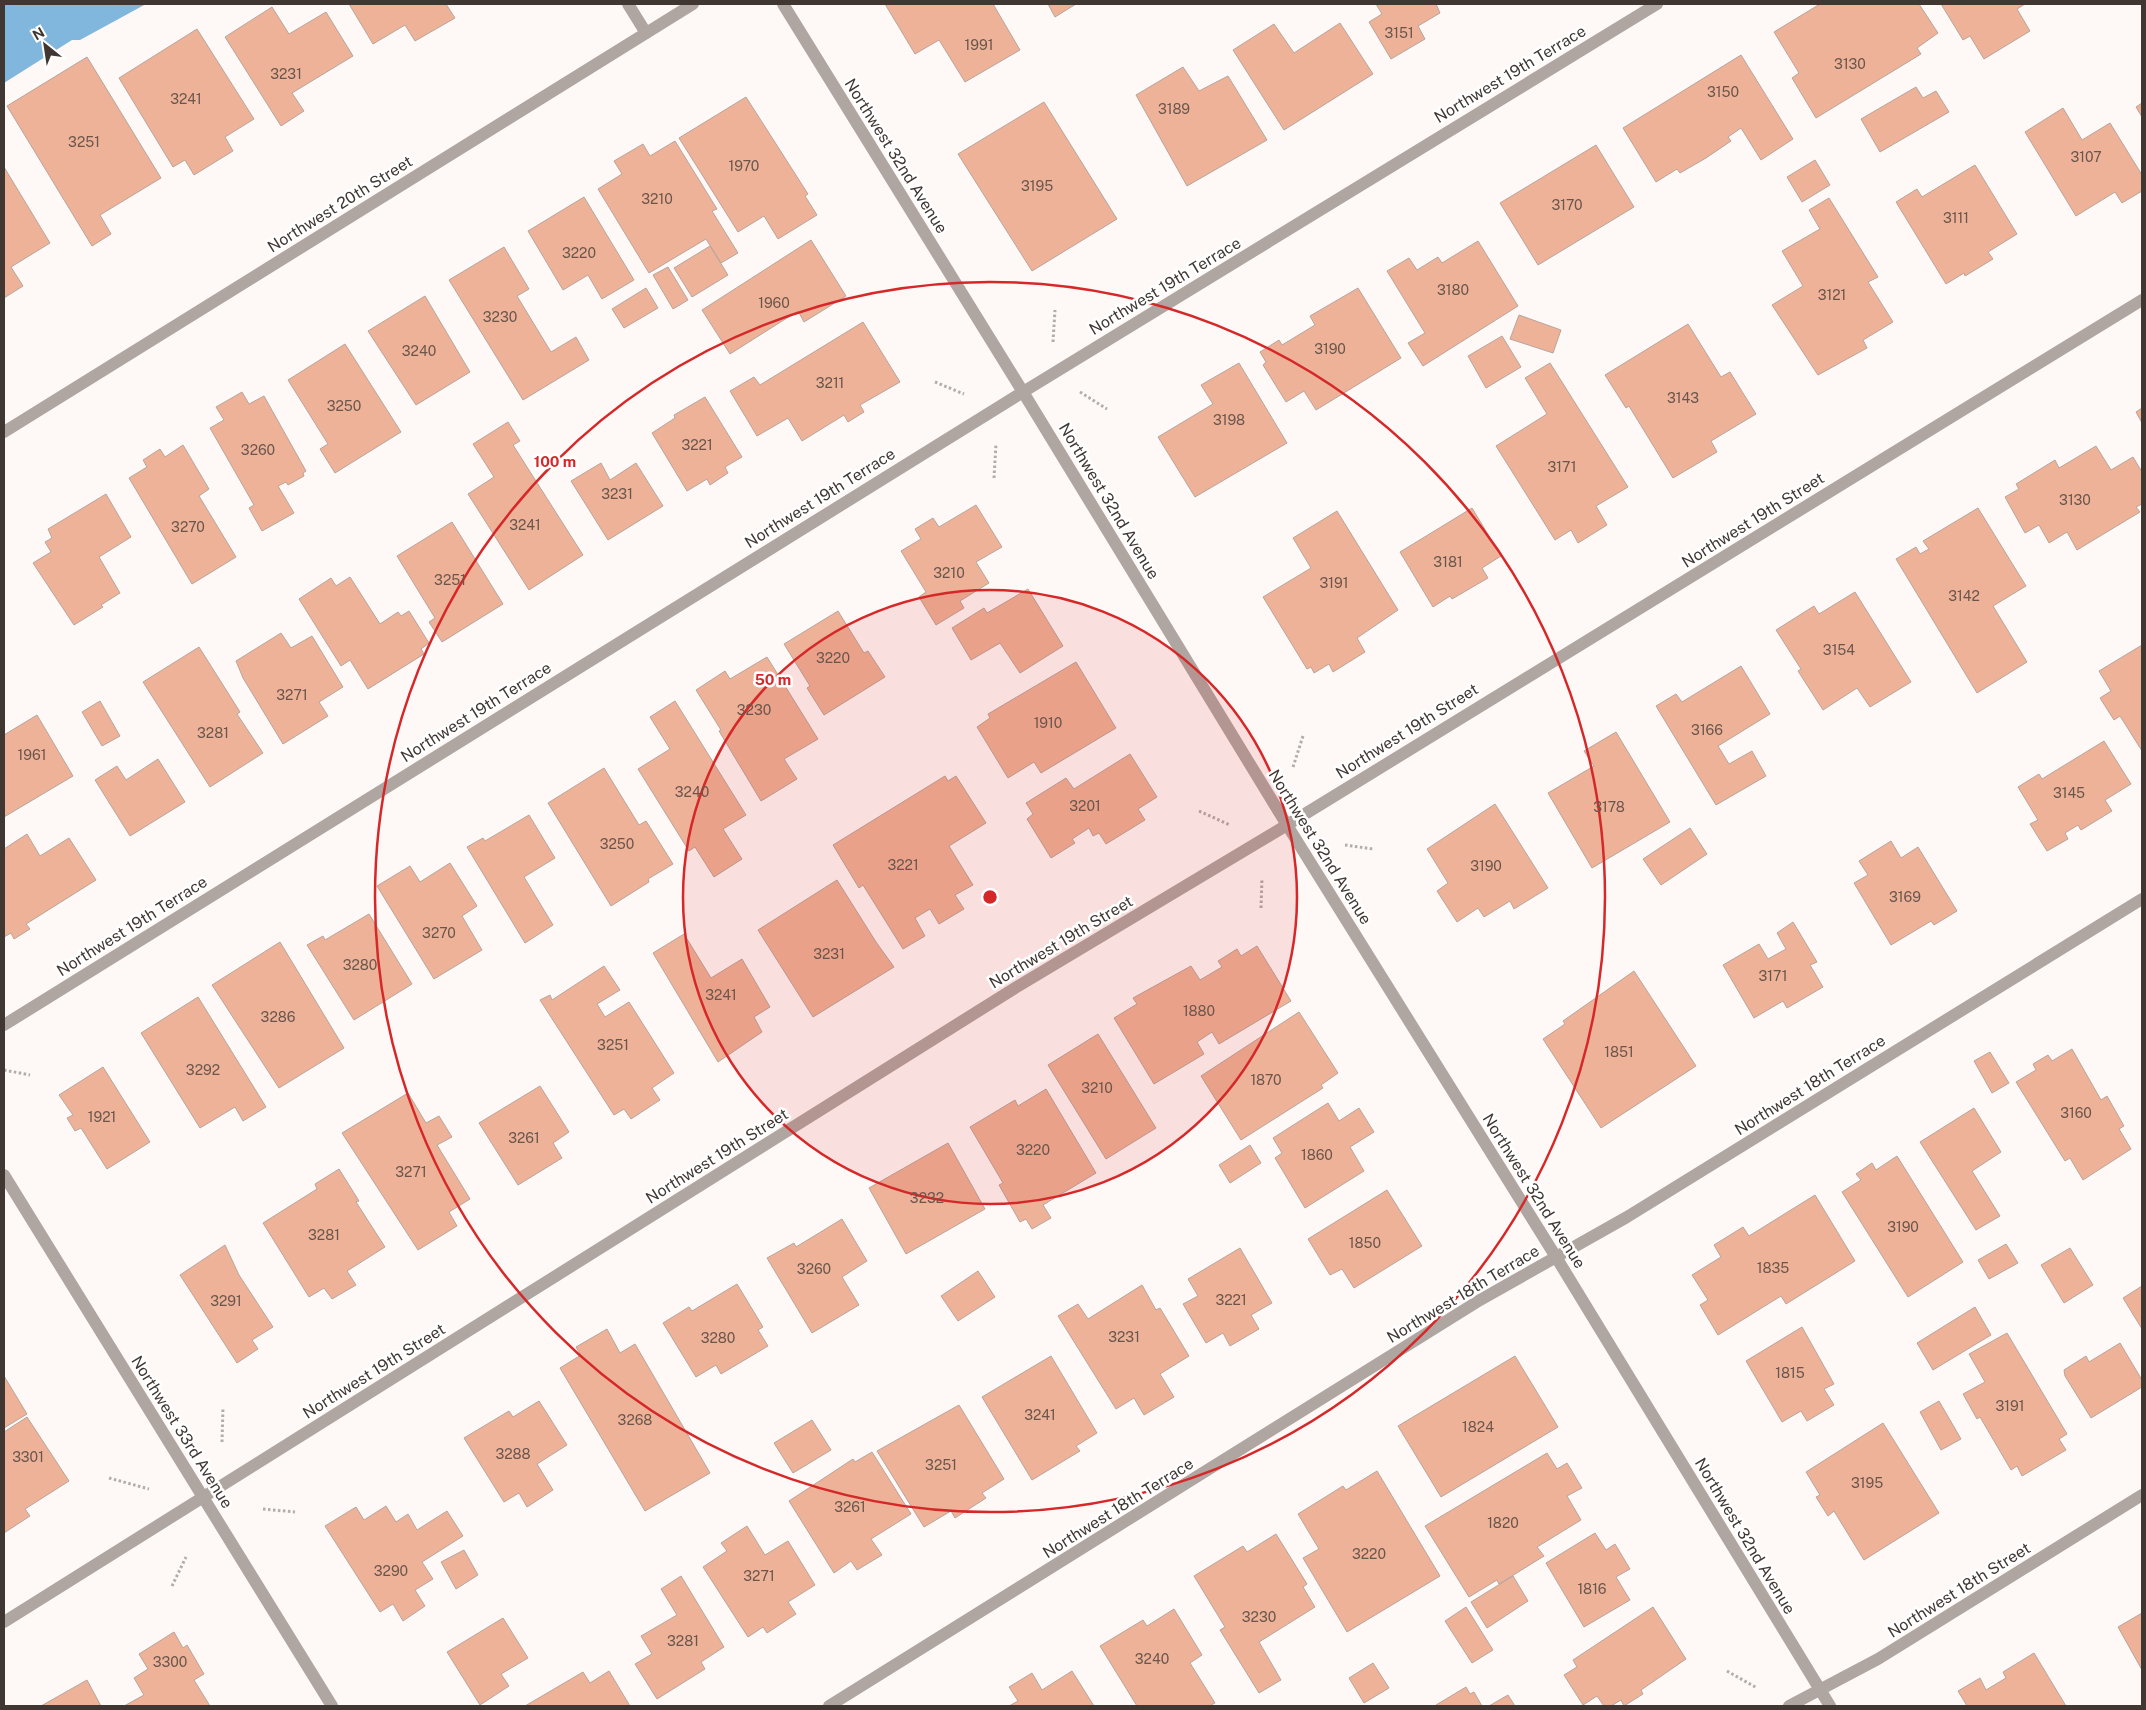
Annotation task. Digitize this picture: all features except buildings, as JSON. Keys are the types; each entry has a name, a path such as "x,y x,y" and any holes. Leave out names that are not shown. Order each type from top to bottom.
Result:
{"street":[{"path":"628,4 646,33"},
{"name":"Northwest 20th Street","path":"4,432 693,4"},
{"name":"Northwest 32nd Avenue","path":"783,4 1023,392 1286,825 1556,1257 1830,1706"},
{"name":"Northwest 19th Terrace","path":"4,1025 1023,392 1657,4"},
{"name":"Northwest 19th Street","path":"4,1622 1015,988 1286,825 2142,300"},
{"name":"Northwest 18th Terrace","path":"829,1706 1472,1306 1627,1217 2142,899"},
{"name":"Northwest 33rd Avenue","path":"4,1176 332,1706"},
{"name":"Northwest 18th Street","path":"1789,1706 1878,1659 2142,1495"}],"path":[{"path":"1052,345 1055,310"},
{"path":"935,382 966,395"},
{"path":"1080,392 1107,409"},
{"path":"994,478 996,444"},
{"path":"1294,767 1303,736"},
{"path":"1199,811 1231,826"},
{"path":"1345,845 1374,849"},
{"path":"1261,908 1262,878"},
{"path":"4,1070 30,1075"},
{"path":"222,1442 223,1407"},
{"path":"109,1478 149,1489"},
{"path":"263,1509 295,1512"},
{"path":"172,1586 186,1557"},
{"path":"1727,1671 1757,1688"}],"water":[{"path":"4,4 146,4 80,40 72,40 4,83"}]}
